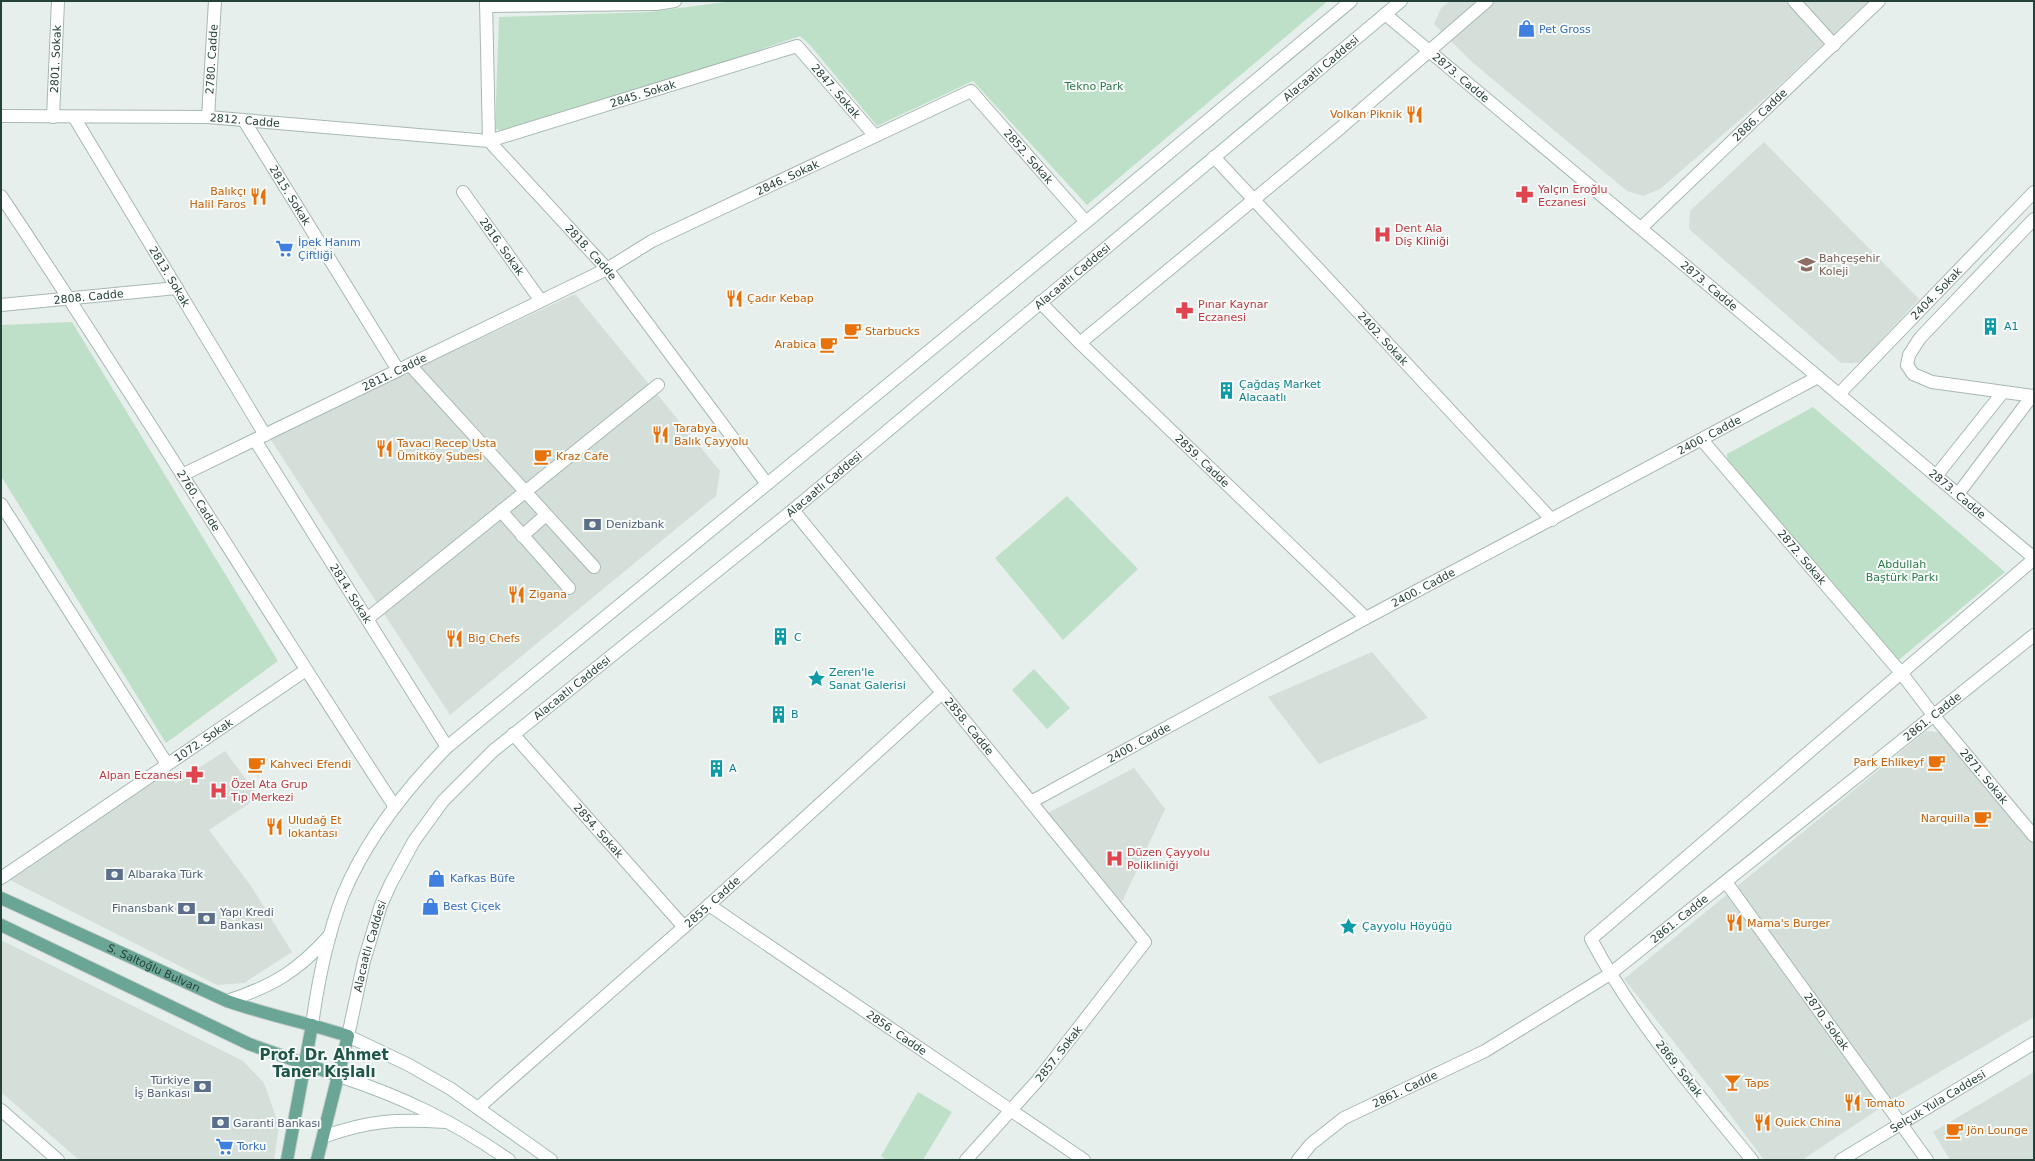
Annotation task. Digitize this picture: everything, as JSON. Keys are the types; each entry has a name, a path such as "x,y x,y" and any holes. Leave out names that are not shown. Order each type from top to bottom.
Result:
{"main road":[{"name":"S. Saltoğlu Bulvarı","path":"1,898 227,1001 278,1018 312,1024 348,1036"},
{"path":"1,925 249,1044 338,1076"},
{"path":"287,1160 306,1065 312,1024"},
{"path":"317,1160 348,1036"}],"street":[{"name":"2801. Sokak","path":"53,117 58,1"},
{"name":"2780. Cadde","path":"208,117 215,1"},
{"path":"489,141 486,4 656,4 675,1"},
{"path":"312,1024 320,975 343,895 360,861 395,807 423,772 447,747 1086,222 1351,1"},
{"name":"Alacaatlı Caddesi","path":"348,1036 364,961 374,926 381,905 402,863 443,801 493,750 794,510 1040,302 1401,1"},
{"path":"1080,343 1430,52 1487,1"},
{"path":"1794,1 1834,45"},
{"name":"2886. Cadde","path":"1641,228 1879,1"},
{"name":"2873. Cadde","path":"1385,14 2034,558"},
{"name":"2845. Sokak","path":"489,141 797,46"},
{"name":"2847. Sokak","path":"797,46 875,136"},
{"name":"2852. Sokak","path":"971,91 1086,222"},
{"name":"2846. Sokak","path":"607,269 652,241 971,91"},
{"name":"2812. Cadde","path":"1,116 208,117 246,122 489,141"},
{"name":"2813. Sokak","path":"74,117 177,288 260,437"},
{"name":"2815. Sokak","path":"246,122 398,370"},
{"name":"2818. Cadde","path":"489,141 607,269 767,484"},
{"name":"2402. Sokak","path":"1214,157 1552,520"},
{"name":"2816. Sokak","path":"464,192 541,301"},
{"name":"2404. Sokak","path":"1839,394 2034,192"},
{"name":"2760. Cadde","path":"1,196 71,300 306,670 395,807"},
{"path":"1958,494 2033,396 1923,379 1913,374 1908,365 1909,355 1925,333 2034,219"},
{"name":"2811. Cadde","path":"182,475 607,269"},
{"name":"2808. Cadde","path":"1,305 71,300 177,288"},
{"name":"2859. Cadde","path":"1040,302 1080,343 1366,618"},
{"path":"410,364 594,568"},
{"name":"2400. Cadde","path":"1031,802 1366,618 1818,377"},
{"path":"367,619 658,385"},
{"path":"1936,476 2003,392"},
{"name":"2814. Sokak","path":"260,437 367,619 447,747"},
{"name":"2872. Sokak","path":"1702,440 1902,674 1934,716"},
{"path":"1,504 167,764"},
{"name":"2858. Cadde","path":"794,510 1145,942"},
{"path":"501,511 568,588"},
{"path":"522,536 546,515"},
{"path":"1902,674 2034,558"},
{"name":"2861. Cadde","path":"1298,1160 1310,1144 1344,1118 1485,1051 1610,974 2034,636"},
{"name":"1072. Sokak","path":"1,878 306,670"},
{"name":"2869. Sokak","path":"1752,1160 1667,1055 1610,974 1591,939 1902,674"},
{"name":"2855. Cadde","path":"478,1108 709,905 942,693"},
{"name":"2871. Sokak","path":"1934,716 2034,836"},
{"name":"2854. Sokak","path":"513,734 684,927"},
{"name":"2870. Sokak","path":"1726,882 1927,1160"},
{"name":"2856. Cadde","path":"709,905 1084,1160"},
{"path":"227,1001 266,987 289,974 310,956 331,934"},
{"name":"2857. Sokak","path":"966,1160 1048,1068 1145,942"},
{"path":"348,1036 430,1077 478,1108 551,1160"},
{"name":"Selçuk Yula Caddesi","path":"1841,1160 2034,1043"},
{"path":"338,1076 400,1098 450,1122 509,1160"},
{"path":"1,1110 58,1160"},
{"path":"323,1137 364,1124 388,1120 450,1122"}],"shaded area":[{"path":"1450,1 1869,1 1771,93 1660,189 1643,196 1627,191 1472,62 1434,24 1441,8"},
{"name":"Bahçeşehir Koleji","path":"1764,142 1919,299 1860,363 1841,363 1689,229 1690,211"},
{"path":"575,294 720,471 716,496 450,715 269,437"},
{"path":"1372,652 1428,718 1319,764 1268,697"},
{"path":"1926,731 1946,733 2034,831 2034,1017 1900,1095 1802,1160 1764,1160 1711,1089 1624,979"},
{"path":"225,751 259,797 209,830 251,886 292,952 244,983 217,985 6,878 161,771 176,783"},
{"name":"Düzen Çayyolu Polikliniği","path":"1134,768 1165,809 1122,902 1048,813"},
{"path":"1,940 243,1061 264,1083 279,1126 274,1160 79,1160 1,1092"},
{"path":"2034,1072 2034,1160 1950,1160 1933,1132"}],"green space":[{"name":"Tekno Park","path":"733,1 1328,1 1087,205 973,81 877,126 810,45 800,36 515,133 495,129 499,17 650,12"},
{"path":"72,322 278,661 166,743 1,476 1,325"},
{"name":"Abdullah Baştürk Parkı","path":"1813,407 2005,572 1895,663 1726,470 1727,454"},
{"path":"1067,496 1138,569 1063,640 995,558"},
{"path":"1034,669 1070,708 1047,729 1012,690"},
{"path":"918,1092 952,1112 923,1160 887,1160 881,1156"}],"place":[{"name":"Pet Gross","path":"1526,29"},
{"name":"Volkan Piknik","path":"1415,114"},
{"name":"Yalçın Eroğlu Eczanesi","path":"1525,195"},
{"name":"Balıkçı Halil Faros","path":"259,197"},
{"name":"Dent Ala Diş Kliniği","path":"1382,234"},
{"name":"İpek Hanım Çiftliği","path":"285,248"},
{"name":"Bahçeşehir Koleji","path":"1806,264"},
{"name":"Çadır Kebap","path":"734,298"},
{"name":"Pınar Kaynar Eczanesi","path":"1185,310"},
{"name":"A1","path":"1991,326"},
{"name":"Starbucks","path":"852,331"},
{"name":"Arabica","path":"829,344"},
{"name":"Çağdaş Market Alacaatlı","path":"1226,390"},
{"name":"Tarabya Balık Çayyolu","path":"661,434"},
{"name":"Tavacı Recep Usta Ümitköy Şubesi","path":"384,449"},
{"name":"Kraz Cafe","path":"543,456"},
{"name":"Denizbank","path":"593,524"},
{"name":"Zigana","path":"516,594"},
{"name":"C","path":"781,637"},
{"name":"Big Chefs","path":"455,638"},
{"name":"Zeren'le Sanat Galerisi","path":"816,678"},
{"name":"B","path":"778,714"},
{"name":"Park Ehlikeyf","path":"1937,762"},
{"name":"Kahveci Efendi","path":"257,764"},
{"name":"A","path":"716,768"},
{"name":"Alpan Eczanesi","path":"195,775"},
{"name":"Özel Ata Grup Tıp Merkezi","path":"218,790"},
{"name":"Narquilla","path":"1983,818"},
{"name":"Uludağ Et lokantası","path":"275,826"},
{"name":"Düzen Çayyolu Polikliniği","path":"1114,858"},
{"name":"Albaraka Türk","path":"115,874"},
{"name":"Kafkas Büfe","path":"437,878"},
{"name":"Best Çiçek","path":"430,906"},
{"name":"Finansbank","path":"187,908"},
{"name":"Yapı Kredi Bankası","path":"207,918"},
{"name":"Mama's Burger","path":"1734,923"},
{"name":"Çayyolu Höyüğü","path":"1349,926"},
{"name":"Taps","path":"1732,1083"},
{"name":"Türkiye İş Bankası","path":"203,1086"},
{"name":"Tomato","path":"1852,1103"},
{"name":"Quick China","path":"1762,1122"},
{"name":"Garanti Bankası","path":"220,1123"},
{"name":"Jön Lounge","path":"1954,1130"},
{"name":"Torku","path":"224,1146"}],"district":[{"name":"Prof. Dr. Ahmet Taner Kışlalı","path":"324,1064"}]}
